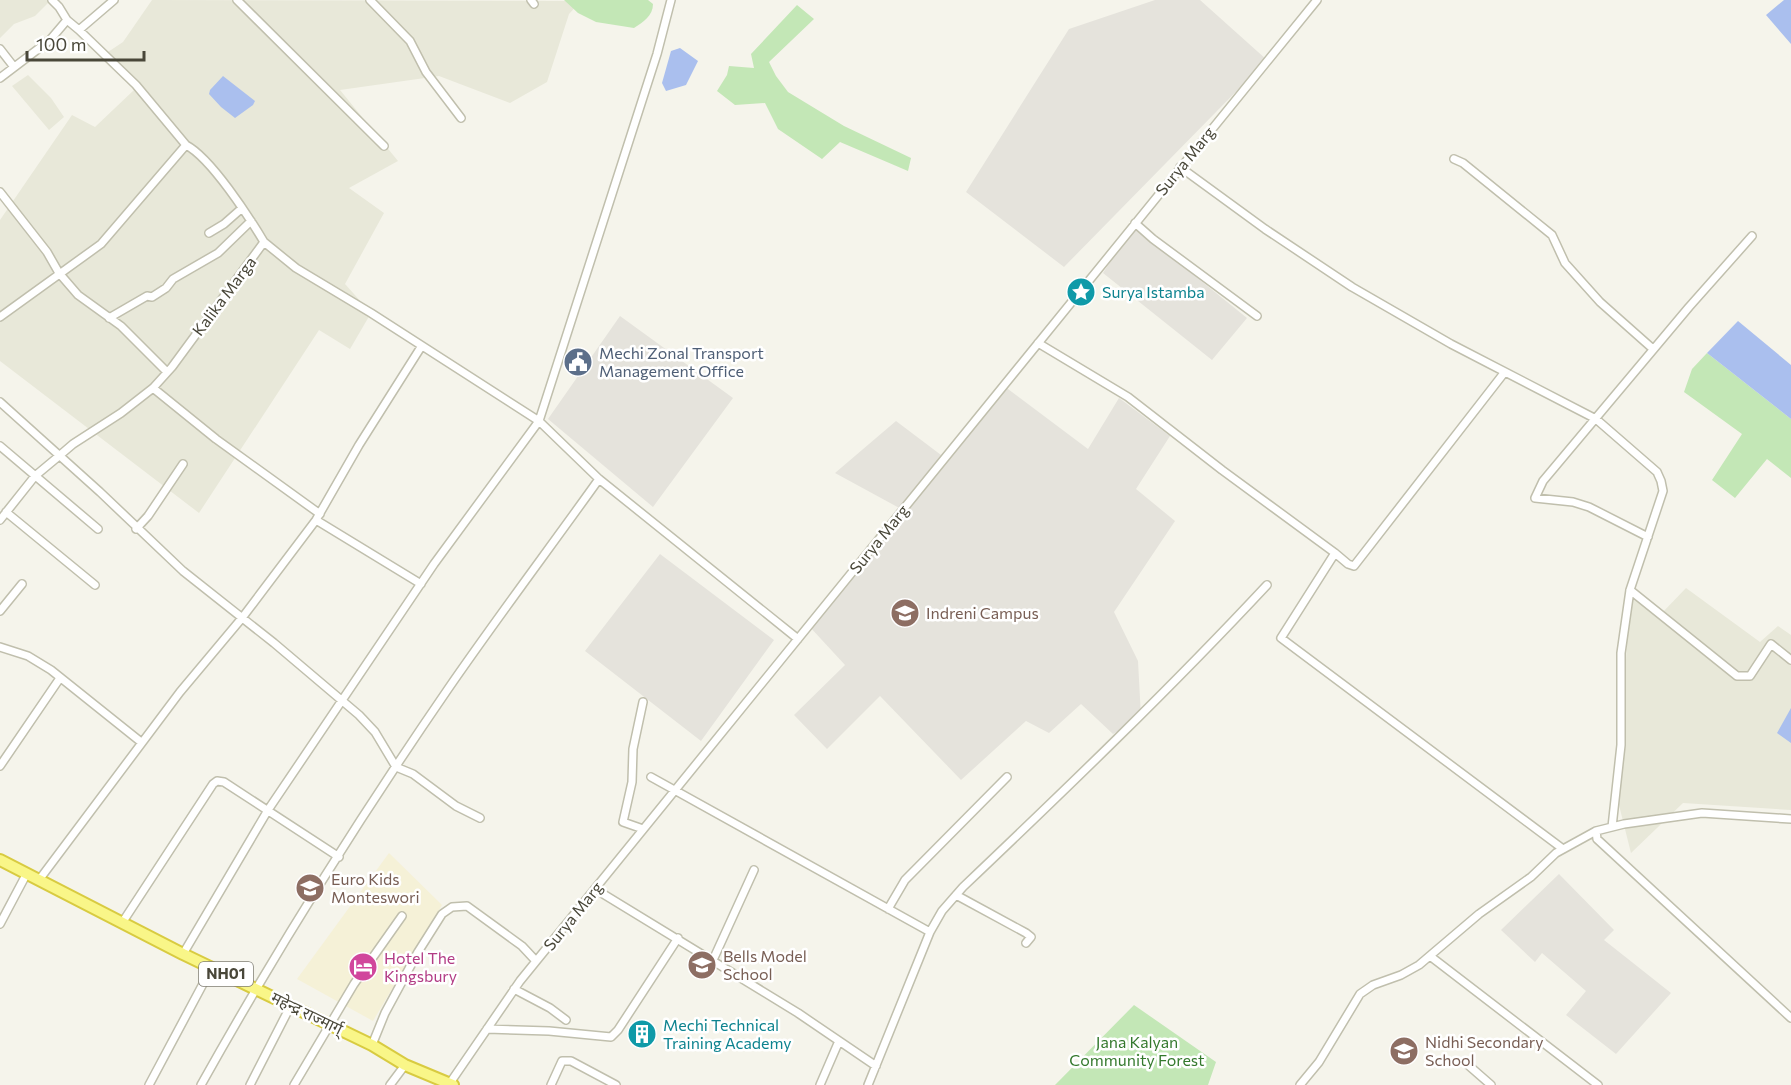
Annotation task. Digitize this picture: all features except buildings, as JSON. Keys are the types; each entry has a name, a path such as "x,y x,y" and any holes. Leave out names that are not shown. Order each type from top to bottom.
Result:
{"highway":[{"name":"महेन्द्र राज्मार्ग्","path":"0,860 183,954 331,1024 405,1065 451,1084"}],"street":[{"name":"Kalika Marga","path":"0,520 35,476 73,444 121,413 153,388 264,242 229,188 196,150 186,145 136,85 67,20 52,0"},
{"path":"80,30 114,0"},
{"path":"237,0 384,146"},
{"path":"370,0 410,41 426,72 461,118"},
{"path":"183,954 268,810 421,584 539,421 657,54 670,0"},
{"name":"Surya Marg","path":"451,1084 514,989 536,961 1317,0"},
{"path":"0,78 50,40 67,20"},
{"path":"0,49 14,67"},
{"path":"0,317 101,244 186,145"},
{"path":"1454,159 1463,163 1552,235 1565,263 1600,302 1653,349"},
{"path":"1180,168 1352,288 1504,373 1596,419 1657,472 1663,491 1630,590 1621,653 1621,745 1612,827"},
{"path":"0,192 47,252 59,273 78,295 121,326 167,372"},
{"path":"209,233 241,209"},
{"path":"109,318 147,296 152,297 166,288 173,279 218,253 251,220"},
{"path":"1135,223 1153,239 1257,316"},
{"path":"1648,537 1589,507 1573,502 1535,498 1543,481 1653,349 1752,236"},
{"path":"264,242 296,268 539,421 599,479 798,639"},
{"path":"1038,343 1128,398 1348,564 1354,566 1424,473 1504,373"},
{"path":"39,880 141,742 242,618 318,517 359,445 422,347"},
{"path":"153,388 318,517 421,584"},
{"path":"0,402 100,492 183,572 359,715 375,732 396,767 413,774 456,806 480,818"},
{"path":"0,446 98,530"},
{"path":"136,529 148,516 183,464"},
{"path":"201,1085 255,988 396,767 599,479"},
{"path":"6,512 95,585"},
{"path":"1335,553 1281,638 1563,849"},
{"path":"0,611 22,584"},
{"path":"868,1085 930,932 942,911 1194,663 1267,585"},
{"path":"1630,590 1737,676 1750,676 1771,644 1791,660"},
{"path":"0,647 28,656 60,678 141,742"},
{"path":"0,766 60,678"},
{"path":"643,702 633,749 633,782 623,822 643,829"},
{"path":"651,777 930,932"},
{"path":"888,909 904,880 1007,777"},
{"path":"122,923 217,781 224,782 339,856"},
{"path":"1300,1085 1319,1062 1360,994 1374,984 1401,975 1419,965 1479,914 1531,877 1556,853 1596,831 1702,813 1791,819"},
{"path":"1596,831 1597,839 1791,1018"},
{"path":"713,960 754,870"},
{"path":"0,924 27,873"},
{"path":"595,889 713,960 876,1066"},
{"path":"956,895 1026,933 1031,937 1026,943"},
{"path":"372,1045 385,1013 418,952 442,914 452,907 467,906 522,946 536,961"},
{"path":"294,1085 354,984 402,916"},
{"path":"487,1029 549,1031 611,1037 618,1030 678,938"},
{"path":"1430,956 1598,1085"},
{"path":"149,1085 212,967"},
{"path":"514,989 550,1008 566,1020"},
{"path":"250,1085 291,1005"},
{"path":"820,1085 839,1041"},
{"path":"551,1085 562,1061 571,1061 616,1085"},
{"path":"1467,1064 1491,1085"},
{"path":"390,1085 405,1065"}],"shaded area":[{"path":"0,0 51,0 35,16 14,24 0,38"},
{"path":"152,0 581,1 569,14 547,82 510,103 439,76 340,90 398,161 349,188 384,213 345,284 371,313 350,349 319,330 199,513 0,361 0,220 72,115 95,127 134,90 108,52 123,42"},
{"path":"1155,0 1200,0 1267,60 1064,267 966,192 1069,29"},
{"path":"28,75 51,98 64,117 49,130 12,86"},
{"path":"1133,226 1247,318 1212,360 1103,273"},
{"path":"620,316 733,398 653,507 548,419"},
{"path":"1004,386 1088,449 1119,398 1170,436 1136,489 1175,521 1114,612 1138,661 1141,717 1113,734 1081,704 1049,733 1026,721 961,780 880,696 827,749 794,715 845,665 809,626 903,510 835,473 896,421 945,458"},
{"path":"660,554 774,640 701,741 585,651"},
{"path":"1686,588 1760,642 1778,626 1791,635 1791,810 1683,803 1631,853 1619,805 1629,597 1661,614"},
{"path":"389,853 442,905 373,1021 297,979"},
{"path":"1559,874 1614,930 1604,940 1671,993 1616,1054 1566,1015 1586,991 1542,953 1535,962 1501,930"}],"green space":[{"path":"564,0 648,0 653,4 653,8 644,21 634,28 596,22 578,13"},
{"path":"797,5 814,19 769,62 776,76 788,92 844,126 911,158 908,171 840,142 822,159 778,129 765,103 735,105 717,91 727,75 729,66 754,68 751,54"},
{"path":"1707,353 1791,419 1791,478 1767,459 1735,498 1712,480 1742,434 1684,392 1692,369"},
{"name":"Jana Kalyan Community Forest","path":"1134,1005 1216,1062 1208,1085 1055,1085"}],"water":[{"path":"1784,0 1791,0 1791,44 1766,15"},
{"path":"680,48 698,61 686,85 666,91 662,83 671,51"},
{"path":"223,76 255,101 235,118 209,94"},
{"path":"1738,321 1791,365 1791,419 1707,353"},
{"path":"1791,708 1791,743 1777,733"}],"place":[{"name":"Surya Istamba","path":"1081,292"},
{"name":"Mechi Zonal Transport Management Office","path":"578,362"},
{"name":"Indreni Campus","path":"905,613"},
{"name":"Euro Kids Monteswori","path":"310,888"},
{"name":"Bells Model School","path":"702,965"},
{"name":"Hotel The Kingsbury","path":"363,967"},
{"name":"Mechi Technical Training Academy","path":"642,1034"},
{"name":"Nidhi Secondary School","path":"1404,1051"}]}
